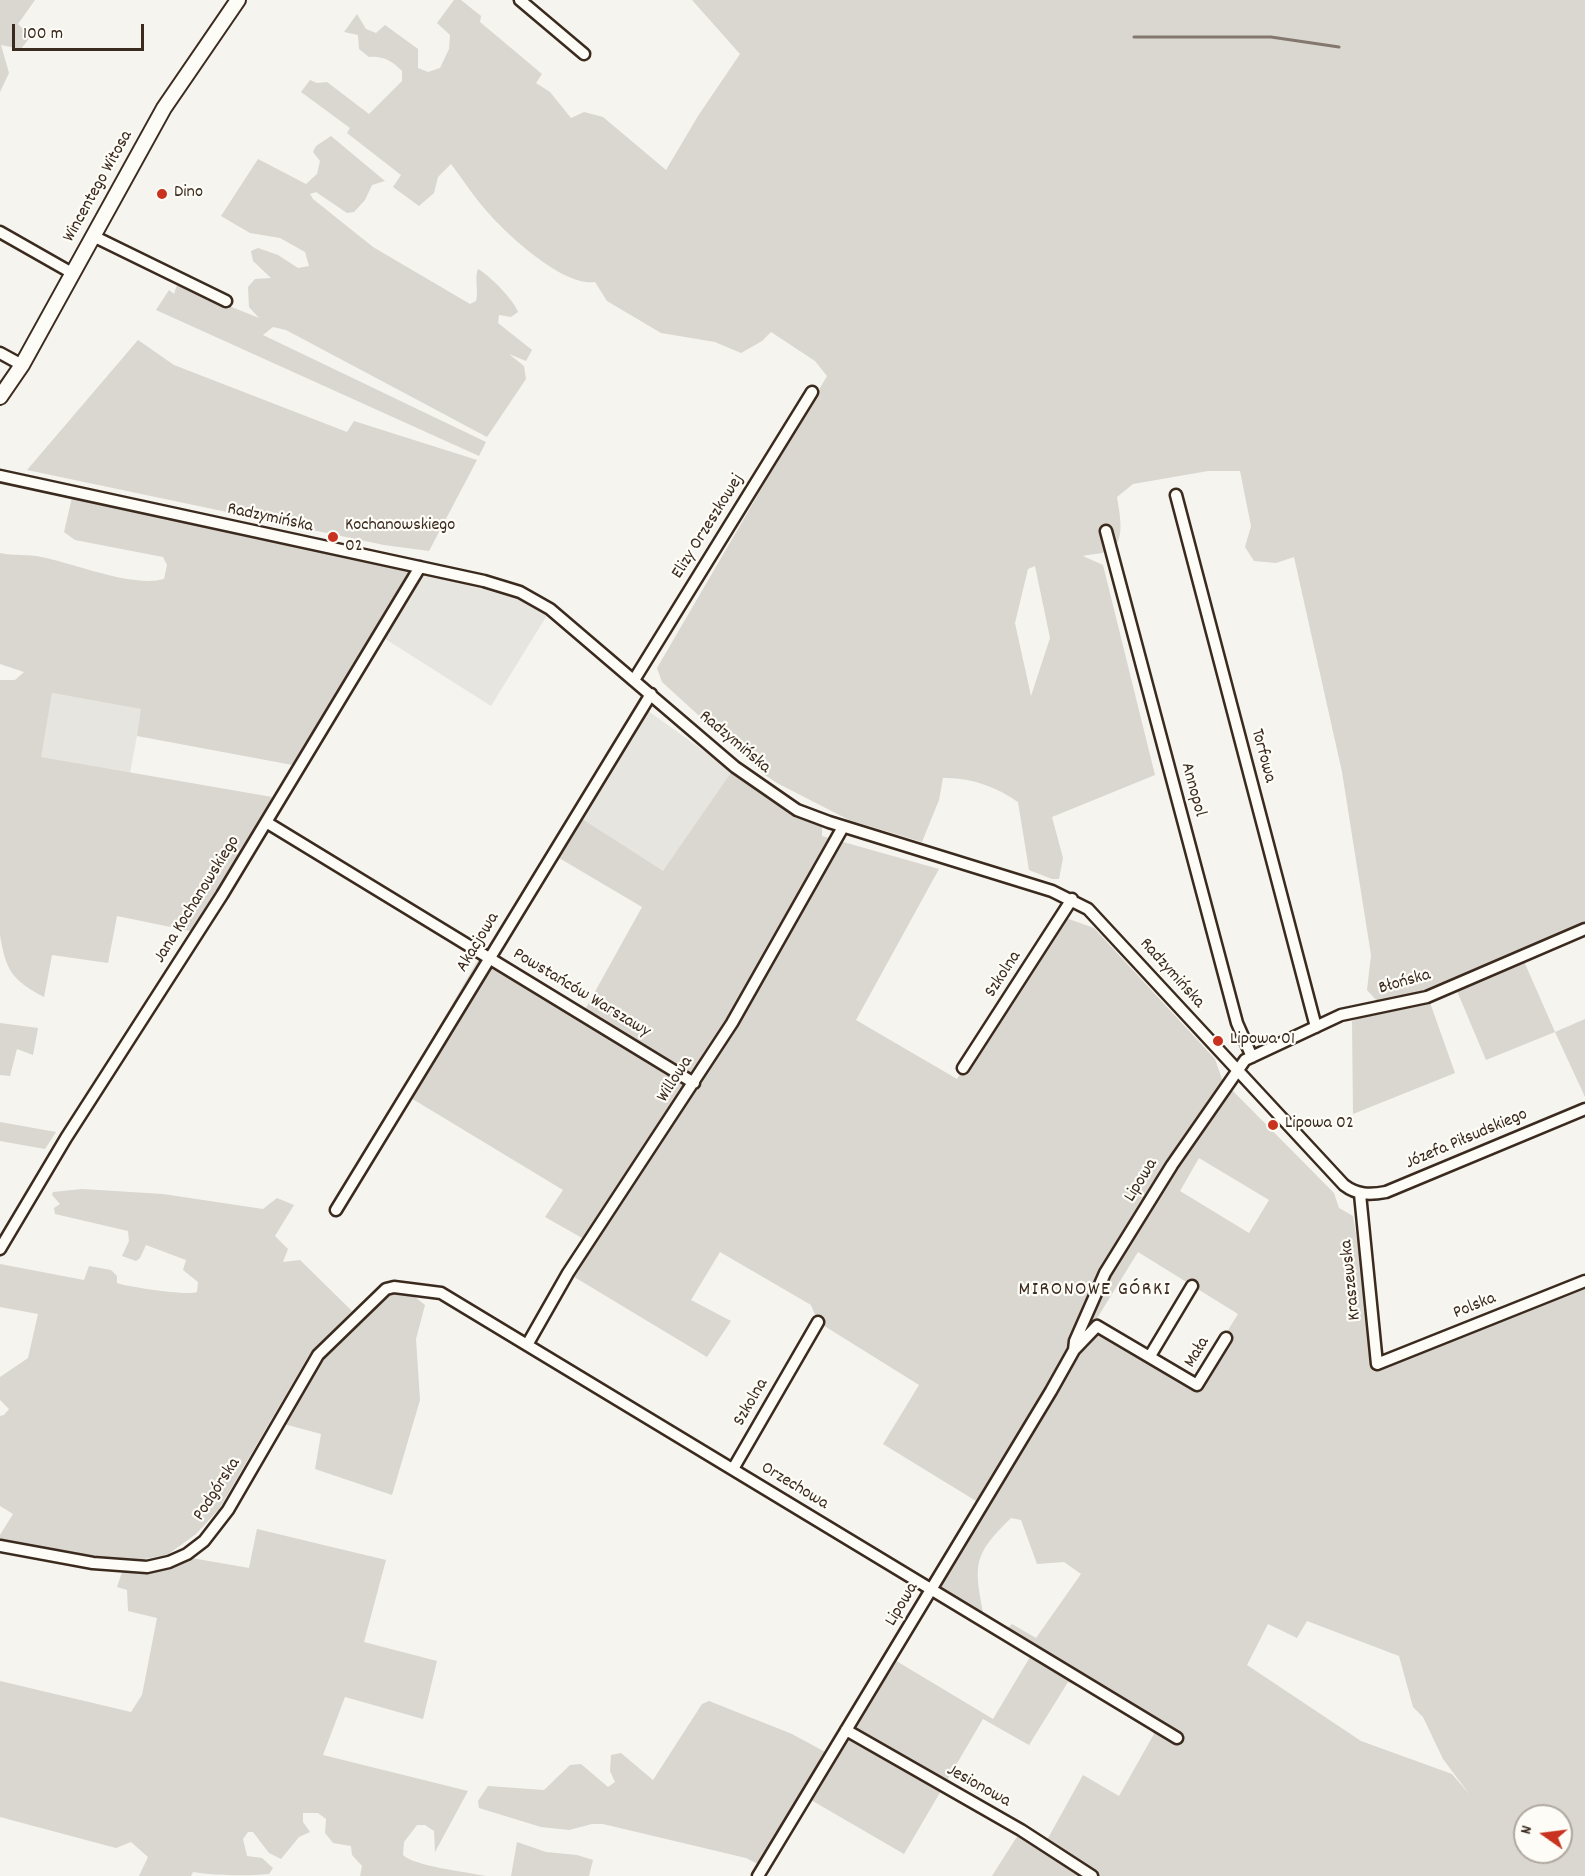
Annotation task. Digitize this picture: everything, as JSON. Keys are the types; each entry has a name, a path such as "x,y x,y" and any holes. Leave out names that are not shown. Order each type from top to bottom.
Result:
{"main road":[{"name":"Wincentego Witosa","path":"0,398 21,365 164,108 238,0"}],"street":[{"path":"520,0 584,54"},
{"path":"0,232 72,273"},
{"path":"93,236 226,301"},
{"path":"0,353 21,365"},
{"name":"Elizy Orzeszkowej","path":"634,680 812,392"},
{"name":"Radzymińska","path":"0,476 504,586 532,598 568,624 735,767 771,794 803,812 843,827 1072,899 1101,921 1344,1185 1360,1194"},
{"name":"Torfowa","path":"1176,495 1316,1027"},
{"name":"Annopol","path":"1106,531 1236,1023 1252,1057"},
{"name":"Jana Kochanowskiego","path":"0,1249 66,1138 266,822 420,567"},
{"name":"Akacjowa","path":"336,1210 651,694"},
{"name":"Powstańców Warszawy","path":"266,822 694,1083"},
{"name":"Willowa","path":"528,1345 573,1265 732,1023 843,827"},
{"name":"Szkolna","path":"963,1068 1072,899"},
{"name":"Błońska","path":"1237,1069 1245,1060 1341,1015 1427,997 1585,929"},
{"name":"Lipowa","path":"1074,1350 1075,1341 1105,1273 1172,1164 1237,1069"},
{"name":"Józefa Piłsudskiego","path":"1360,1194 1386,1192 1585,1108"},
{"name":"Kraszewska","path":"1360,1194 1377,1364"},
{"name":"Polska","path":"1377,1364 1585,1281"},
{"path":"1150,1356 1192,1286"},
{"name":"Orzechowa","path":"386,1289 394,1287 450,1297 1177,1738"},
{"name":"Podgórska","path":"0,1546 93,1563 147,1567 169,1562 187,1554 204,1541 228,1510 318,1354 386,1289"},
{"name":"Szkolna","path":"733,1469 818,1322"},
{"name":"Lipowa","path":"758,1876 1074,1350 1097,1326 1150,1356"},
{"name":"Mała","path":"1150,1356 1197,1385 1226,1338"},
{"name":"Jesionowa","path":"846,1730 1021,1830 1092,1876"}],"shaded area":[{"path":"0,0 35,0 18,24 31,36 21,49 1,45 9,73 0,92"},
{"path":"454,0 461,0 481,16 480,22 542,74 536,83 550,92 571,118 584,112 603,117 666,170 698,116 740,54 692,0 1585,0 1585,923 1519,950 1555,1032 1486,1060 1454,984 1428,997 1455,1073 1353,1114 1352,1021 1406,1000 1378,1002 1367,990 1371,955 1342,772 1294,557 1276,563 1254,561 1245,547 1251,526 1240,471 1208,471 1133,484 1117,497 1120,532 1116,544 1106,552 1083,556 1103,565 1155,775 1052,817 1063,858 1059,879 1052,879 1029,870 1018,802 983,784 963,779 943,778 939,800 922,842 849,820 762,773 662,682 657,668 827,376 815,361 771,332 762,341 741,353 715,342 661,333 607,301 595,282 583,282 569,277 525,248 486,210 451,164 438,177 434,193 419,206 393,187 401,175 347,133 350,128 301,92 310,80 317,83 327,82 369,114 402,81 402,71 387,60 369,57 359,49 358,35 344,32 357,14 366,29 376,33 385,25 418,49 418,68 428,72 440,68 449,49 450,35 437,23","holes":["1035,566 1050,638 1031,696 1015,623 1028,569"]},
{"path":"331,136 385,181 372,185 365,200 354,212 347,213 316,192 310,194 313,199 373,247 470,304 476,301 478,269 488,277 506,295 518,312 511,317 499,315 498,323 532,350 526,361 509,354 524,366 526,379 487,437 286,330 273,327 263,335 486,442 479,456 156,310 169,290 174,294 177,285 259,318 249,307 248,287 255,279 271,278 253,261 251,251 258,248 278,255 298,268 309,266 305,252 280,238 250,233 221,216 258,159 306,184 317,174 320,161 313,152 316,146"},
{"path":"138,340 174,365 347,432 354,421 477,460 429,551 384,545 27,470"},
{"path":"73,493 419,569 298,766 137,736 141,709 52,693 41,757 272,797 261,826 195,932 117,916 108,963 52,955 44,997 24,985 12,973 5,957 0,935 0,680 15,680 24,672 0,664 0,553 41,557 103,574 136,580 164,579 167,565 163,557 75,540 64,532"},
{"path":"419,569 510,585 549,612 491,706 379,635"},
{"path":"52,693 142,709 130,773 40,757"},
{"path":"644,708 732,771 663,872 573,813"},
{"path":"732,771 786,810 822,825 822,836 939,869 856,1020 957,1079 1063,917 1094,928 1215,1059 1223,1082 1129,1224 1087,1302 1066,1354 976,1501 883,1444 919,1385 818,1322 811,1305 720,1252 691,1300 731,1321 707,1357 571,1275 591,1243 545,1217 563,1190 401,1092 482,953 582,1015 642,907 549,852 573,813 663,871"},
{"path":"1585,1019 1585,1097 1555,1032"},
{"path":"0,1023 38,1028 33,1055 17,1049 10,1076 0,1075"},
{"path":"1231,1089 1334,1193 1339,1208 1353,1216 1377,1363 1585,1281 1585,1876 992,1876 1018,1835 1042,1849 1083,1775 1119,1796 1154,1734 1140,1715 1068,1682 1029,1745 983,1719 904,1854 811,1800 893,1659 993,1719 1030,1657 1000,1636 1012,1624 1036,1638 1081,1574 1064,1562 1037,1564 1021,1520 1011,1518 989,1542 979,1562 979,1585 984,1617 937,1588 1082,1351 1088,1347 1098,1330 1193,1387 1238,1314 1138,1252 1086,1336 1081,1335 1128,1241 1224,1094","holes":["1199,1158 1269,1200 1249,1233 1180,1191","1307,1621 1399,1656 1413,1707 1423,1717 1443,1759 1470,1795 1452,1774 1361,1741 1247,1665 1268,1624 1297,1638"]},
{"path":"0,1122 56,1132 45,1149 0,1141"},
{"path":"82,1189 163,1194 263,1209 277,1198 294,1205 275,1236 288,1249 283,1262 300,1260 352,1311 309,1355 219,1509 196,1534 167,1555 121,1563 0,1543 0,1535 13,1514 0,1506 0,1416 9,1409 0,1400 0,1377 28,1358 38,1314 0,1307 0,1264 84,1280 89,1266 111,1270 117,1276 117,1283 123,1285 171,1292 197,1292 198,1282 183,1270 186,1260 146,1245 140,1258 136,1261 122,1256 129,1241 128,1231 55,1214 54,1208 60,1204 52,1195 53,1192"},
{"path":"388,1290 415,1297 425,1305 416,1339 420,1400 392,1495 315,1469 321,1434 284,1424 314,1360"},
{"path":"257,1529 386,1560 364,1642 437,1661 423,1719 345,1697 323,1755 468,1791 435,1852 434,1831 425,1825 417,1825 404,1842 403,1855 429,1865 486,1876 360,1876 362,1866 352,1855 351,1846 333,1843 325,1833 326,1819 318,1813 303,1813 303,1822 310,1832 299,1837 281,1859 269,1853 253,1832 248,1832 243,1839 247,1856 262,1858 273,1868 269,1874 232,1875 193,1872 191,1876 139,1876 148,1857 131,1842 116,1848 0,1817 0,1681 131,1712 142,1695 157,1618 128,1611 127,1590 117,1587 123,1569 180,1556 249,1568"},
{"path":"709,1701 792,1734 827,1753 760,1865 746,1858 603,1824 592,1824 569,1830 541,1827 479,1808 478,1801 488,1786 544,1790 570,1765 581,1764 608,1787 615,1782 610,1771 611,1755 621,1753 653,1780 702,1704"},
{"path":"517,1842 546,1852 577,1855 593,1860 589,1876 511,1876"}],"waterway":[{"path":"1134,37 1271,37 1339,47"}],"place":[{"name":"Dino","path":"162,194"},
{"name":"Kochanowskiego 02","path":"333,537"},
{"name":"Lipowa 01","path":"1218,1041"},
{"name":"Lipowa 02","path":"1273,1125"}],"district":[{"name":"MIRONOWE GÓRKI","path":"1095,1291"}]}
